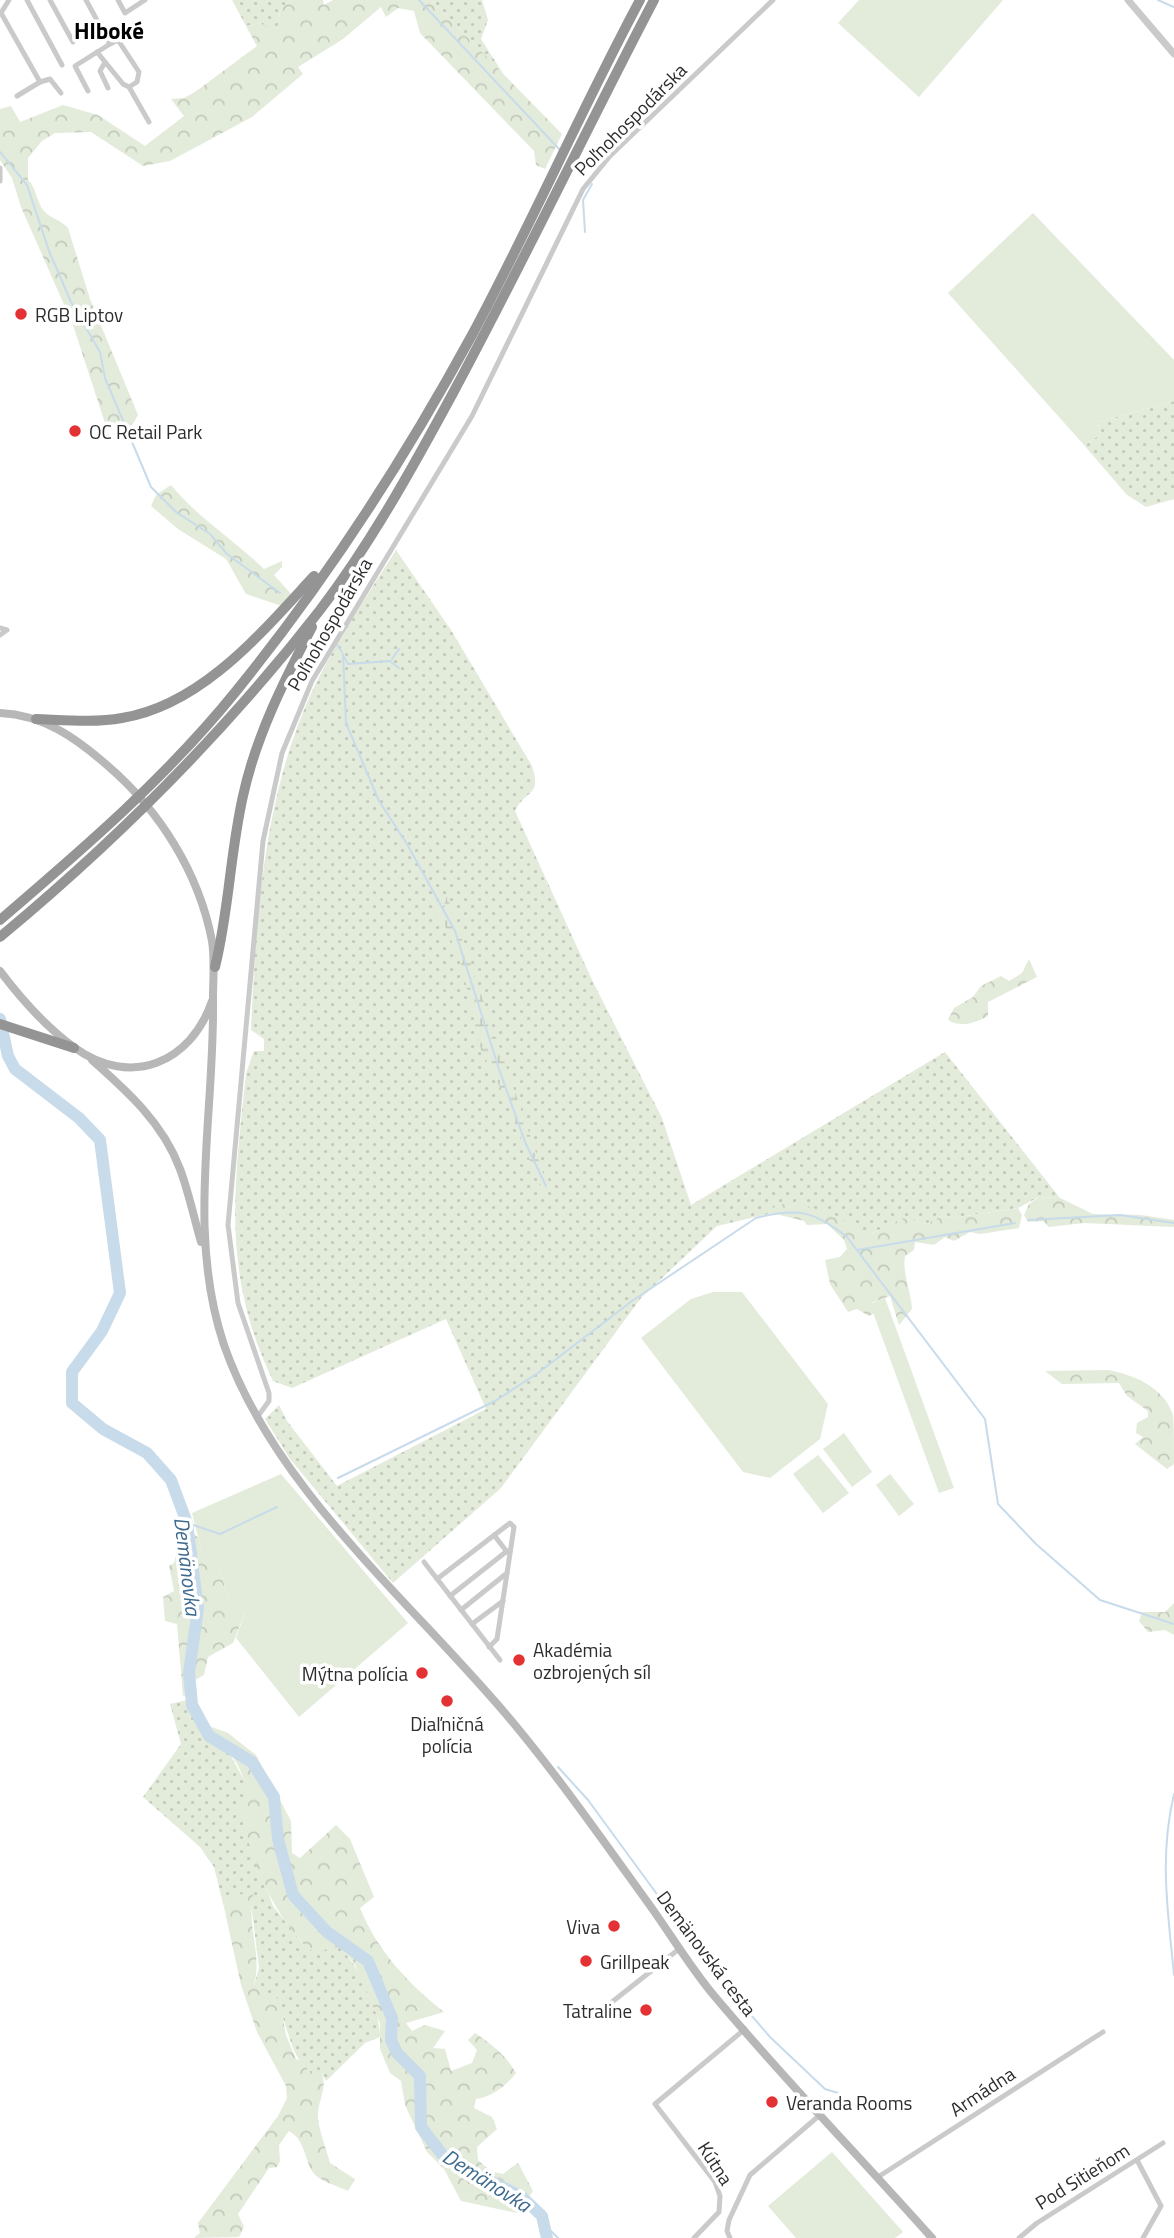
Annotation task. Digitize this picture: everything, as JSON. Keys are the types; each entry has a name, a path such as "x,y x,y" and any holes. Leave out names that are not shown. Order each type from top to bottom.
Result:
{"highway":[{"path":"0,920 83,849 169,765 236,691 350,538 397,466 472,334 640,0"},
{"path":"215,967 222,940 239,815 249,772 272,706 321,608 409,475 509,290 654,0"},
{"path":"36,719 124,718 155,709 181,696 212,675 261,632 350,538"},
{"path":"0,937 92,859 177,776 321,608"},
{"path":"0,1024 79,1051"}],"main road":[{"path":"0,710 36,719 63,731 90,750 145,801 171,837 187,867 209,930 215,967 215,1030 204,1186 204,1254"},
{"path":"0,971 29,1007 136,1100 169,1146 180,1169 204,1254"},
{"path":"79,1051 130,1066 165,1060 194,1037 213,996"},
{"name":"Demänovská cesta","path":"204,1254 222,1339 256,1418 302,1484 499,1707 562,1785 710,1990 932,2238"}],"street":[{"path":"9,0 1,13 40,82"},
{"path":"27,0 62,65"},
{"path":"50,0 73,42"},
{"path":"86,0 110,44"},
{"path":"118,0 125,13 145,0"},
{"name":"Poľnohospodárska","path":"256,1418 269,1401 269,1393 238,1303 230,1247 229,1205 263,841 271,794 288,735 322,661 472,415 583,189 610,156 773,0"},
{"path":"1128,0 1173,50"},
{"path":"88,91 75,66 118,40 139,72 137,82 129,87"},
{"path":"97,52 122,84 129,87 149,122"},
{"path":"104,64 100,71 108,88"},
{"path":"17,96 50,79 61,93"},
{"path":"0,169 0,181"},
{"path":"0,628 7,630 0,635"},
{"path":"437,1579 510,1523 514,1527 496,1639 489,1647"},
{"path":"494,1535 508,1553"},
{"path":"450,1596 508,1553"},
{"path":"424,1562 500,1660"},
{"path":"461,1610 507,1573"},
{"path":"472,1625 503,1601"},
{"path":"593,2017 680,1949"},
{"name":"Kútna","path":"694,2238 719,2212 720,2196 715,2182 655,2104 744,2029"},
{"name":"Armádna","path":"878,2177 1103,2032"},
{"path":"730,2238 727,2231 729,2220 750,2175 821,2113"},
{"name":"Pod Sitieňom","path":"1019,2238 1037,2223 1163,2143"},
{"path":"1137,2160 1161,2206 1143,2238"},
{"path":"719,2212 729,2220"}],"green space":[{"path":"232,0 290,0 280,11 277,31 259,23 246,26"},
{"path":"290,0 323,0 324,5 333,0 431,0 562,134 545,169 536,165 534,151 420,33 414,11 398,8 386,17 381,7 343,39 298,67 303,74 252,117 170,161 143,166 91,132 55,133 42,141 28,158 28,180 44,211 68,228 90,299 138,415 126,436 105,423 73,325 21,207 12,178 0,160 0,109 11,106 20,122 63,105 98,115 145,146 184,116 171,99 184,98 195,92 257,46 246,26 259,23 277,30 280,11"},
{"path":"431,0 482,0 488,20 481,39 504,75"},
{"path":"859,0 1003,0 919,97 838,23"},
{"path":"1033,213 1174,360 1174,401 1098,422 1100,435 1084,445 948,293"},
{"path":"1174,401 1174,499 1146,507 1127,495 1084,445 1100,435 1098,422"},
{"path":"171,485 192,508 264,569 282,561 282,567 274,575 292,595 282,606 246,594 226,559 178,529 151,506 156,495"},
{"path":"396,550 451,630 532,766 534,788 515,811 593,982 662,1118 691,1205 945,1052 1060,1198 1039,1197 1018,1208 953,1218 942,1216 926,1224 903,1218 863,1238 799,1207 717,1226 641,1298 501,1488 393,1583 290,1459 265,1419 279,1405 287,1421 337,1486 486,1409 446,1319 292,1388 273,1381 256,1341 245,1303 238,1266 236,1193 246,1073 254,1051 264,1051 264,1039 251,1030 260,898 273,812 297,727 314,687 343,634"},
{"path":"447,896 548,1187 542,1190 501,1089 481,1050 461,963 446,928 430,908 443,911"},
{"path":"1029,959 1037,977 988,1002 988,1016 968,1024 948,1020 954,1008 973,997 981,986 1001,976 1009,981 1022,973"},
{"path":"1039,1197 1060,1198 1093,1214 1141,1215 1174,1220 1174,1227 1084,1223 1049,1227 1043,1221 1028,1222 1024,1215 1029,1204"},
{"path":"795,1202 837,1216 867,1236 903,1218 926,1224 942,1216 953,1218 1018,1208 1022,1215 1019,1228 980,1234 970,1232 954,1241 945,1237 934,1245 915,1242 914,1250 905,1256 904,1262 912,1309 899,1325 890,1296 871,1303 874,1313 869,1316 857,1309 848,1312 830,1284 825,1260 840,1257 847,1249 844,1240 827,1224 807,1225 804,1221 768,1212 773,1206"},
{"path":"713,1292 742,1292 828,1404 820,1439 770,1478 743,1472 641,1338 691,1299"},
{"path":"885,1298 954,1488 939,1493 870,1304"},
{"path":"1108,1370 1147,1384 1169,1405 1173,1415 1174,1464 1167,1469 1135,1444 1143,1437 1136,1433 1137,1423 1148,1417 1148,1411 1127,1396 1119,1383 1062,1384 1045,1371"},
{"path":"844,1433 872,1472 852,1487 823,1449"},
{"path":"818,1455 849,1493 823,1513 793,1474"},
{"path":"281,1474 408,1623 299,1717 236,1638 245,1613 229,1602 218,1562 205,1565 192,1513"},
{"path":"890,1474 914,1504 899,1516 876,1485"},
{"path":"192,1533 198,1537 205,1564 218,1562 229,1602 245,1613 233,1643 208,1657 204,1675 188,1684 187,1695 183,1696 177,1624 165,1621 163,1597 174,1591 169,1566 174,1563 179,1544"},
{"path":"1174,1603 1174,1635 1165,1630 1148,1632 1139,1621 1142,1612 1165,1612"},
{"path":"187,1700 205,1735 214,1744 228,1751 247,1785 264,1882 273,1906 301,1941 321,1948 340,1947 355,1966 373,2001 380,2037 365,2043 326,2081 321,2071 308,2071 299,2060 275,2001 254,1986 259,1968 251,1903 226,1898 224,1907 214,1867 200,1847 143,1797 181,1744 170,1704"},
{"path":"209,1726 228,1733 256,1755 291,1821 292,1853 300,1858 336,1825 350,1839 374,1897 360,1908 367,1924 395,1966 444,2012 406,2023 412,2031 425,2025 445,2031 433,2048 445,2049 451,2071 472,2063 477,2050 468,2040 475,2033 498,2050 516,2073 503,2087 476,2099 474,2108 492,2117 497,2129 477,2147 478,2160 490,2171 503,2174 518,2163 533,2191 517,2213 461,2201 444,2169 427,2152 405,2105 401,2081 390,2073 380,2049 380,2023 354,1963 340,1947 313,1952 285,1921 274,1904 257,1866 239,1805 248,1798 244,1780 228,1751 205,1735"},
{"path":"254,1891 251,1915 257,1962 254,1985 279,1999 286,2035 296,2059 304,2062 308,2071 321,2071 324,2084 318,2119 330,2163 355,2179 348,2191 319,2178 312,2171 298,2139 289,2131 279,2145 280,2161 277,2167 269,2168 238,2214 244,2227 239,2237 194,2238 200,2233 198,2223 278,2116 287,2098 286,2086 257,2032 241,1985 224,1907 226,1898"},
{"path":"832,2152 903,2232 895,2238 796,2238 768,2206"}],"waterway":[{"path":"419,0 561,151"},
{"path":"1158,0 1174,7"},
{"path":"0,152 27,185 49,251 71,302 100,352 105,378 151,487 176,512 210,534 227,554 280,593"},
{"path":"574,165 585,177"},
{"path":"585,232 583,200 592,184"},
{"path":"322,633 329,639"},
{"path":"337,645 342,652"},
{"path":"392,659 399,649"},
{"path":"343,654 346,723 379,801 407,844 455,931 525,1142 546,1186"},
{"path":"344,657 348,664 390,661 399,668"},
{"name":"Demänovka","path":"0,1019 8,1056 15,1069 79,1118 100,1140 120,1293 102,1331 72,1372 72,1403 103,1429 147,1453 171,1480 187,1523 198,1609 189,1672 192,1705 209,1736 252,1762 274,1797 278,1839 293,1895 327,1932 368,1961 392,2018 391,2040 397,2053 420,2076 421,2127 445,2158 522,2197 542,2216 547,2238"},
{"path":"338,1478 495,1401 538,1373 632,1301 756,1218 794,1212 815,1217 847,1237 985,1419 998,1504 1036,1544 1100,1600 1174,1624"},
{"path":"1028,1220 1120,1215 1174,1223"},
{"path":"857,1250 1015,1223"},
{"path":"187,1523 220,1534 277,1507"},
{"path":"558,1767 588,1800 714,1972 770,2037 825,2089 838,2093"},
{"path":"1174,1794 1169,1817 1166,1862 1167,1907 1174,1975"},
{"path":"546,2226 558,2238"}],"place":[{"name":"RGB Liptov","path":"21,314"},
{"name":"OC Retail Park","path":"75,431"},
{"name":"Akadémia ozbrojených síl","path":"519,1660"},
{"name":"Mýtna polícia","path":"422,1673"},
{"name":"Diaľničná polícia","path":"447,1701"},
{"name":"Viva","path":"614,1926"},
{"name":"Grillpeak","path":"586,1961"},
{"name":"Tatraline","path":"646,2010"},
{"name":"Veranda Rooms","path":"772,2102"}],"district":[{"name":"Hlboké","path":"109,30"}]}
